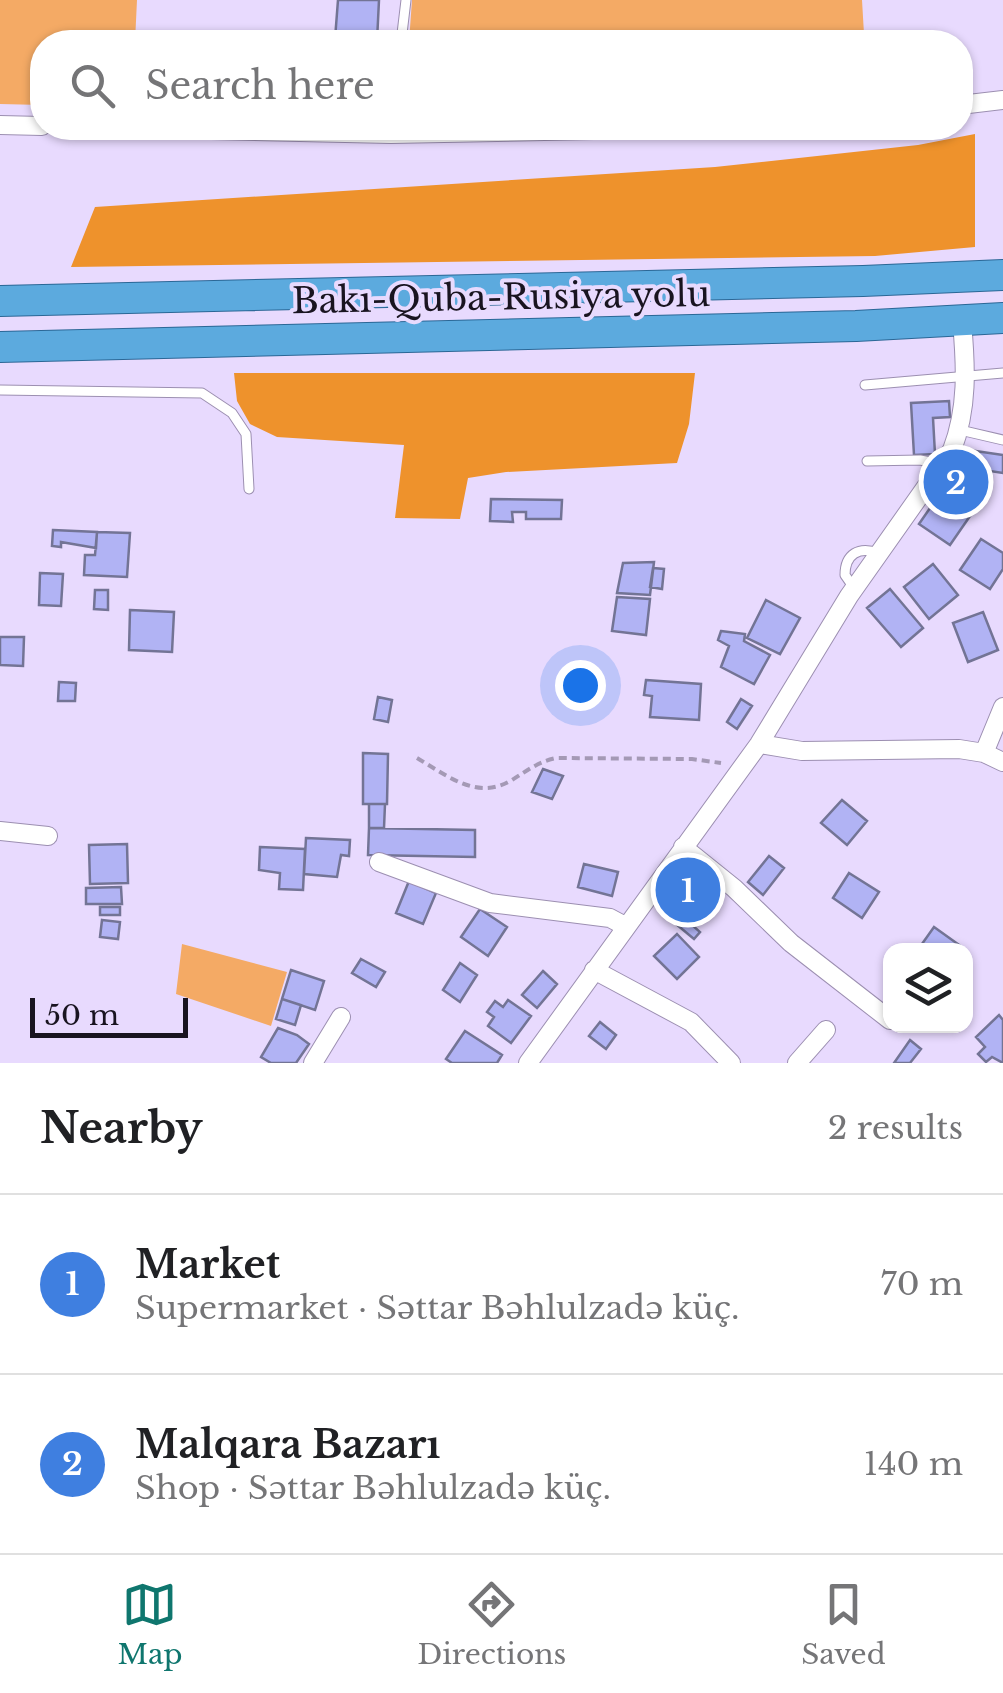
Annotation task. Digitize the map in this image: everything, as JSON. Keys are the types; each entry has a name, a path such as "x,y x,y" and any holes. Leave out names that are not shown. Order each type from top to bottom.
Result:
{"highway":[{"name":"Bakı-Quba-Rusiya yolu","path":"0,301 863,282 1003,275"},
{"name":"Bakı-Quba-Rusiya yolu","path":"1,347 1003,318"}],"street":[{"path":"973,103 1003,100"},
{"path":"0,125 30,126"},
{"path":"528,1063 759,744 854,588 944,464 960,430 967,378 962,322"},
{"path":"0,366 1,347"},
{"path":"984,753 1003,707"},
{"path":"759,744 802,751 959,749 984,753 1003,762"},
{"path":"0,831 48,836"},
{"path":"683,847 792,943 883,1014"},
{"path":"380,862 490,903 610,918 625,926"},
{"path":"594,970 691,1022 731,1063"},
{"path":"313,1063 340,1017"},
{"path":"797,1063 826,1030"}],"lane":[{"path":"402,30 406,0"},
{"path":"865,385 1003,372"},
{"path":"0,390 202,394 232,412 246,434 249,490"},
{"path":"960,430 1003,440"},
{"path":"867,461 920,460 944,464"}],"path":[{"path":"417,758 477,790 495,789 538,762 556,758 692,758 740,769"}],"shaded area":[{"path":"0,0 137,0 136,30 30,30 30,105 0,104"},
{"path":"412,0 862,0 864,30 410,30"},
{"path":"973,134 975,247 875,256 71,267 95,207 715,167 944,140 973,140"},
{"path":"234,373 695,373 689,424 677,463 506,472 468,478 460,519 395,518 404,445 277,437 250,424 237,401"},
{"path":"182,944 287,972 271,1026 176,994"}],"building":[{"path":"338,0 379,0 378,30 336,30"},
{"path":"949,401 950,417 933,418 935,454 914,455 911,403"},
{"path":"962,449 1003,455 1003,473 958,466"},
{"path":"939,495 970,516 950,545 919,524"},
{"path":"491,499 562,500 561,519 526,519 526,512 512,512 513,522 490,521"},
{"path":"53,530 97,532 96,548 61,542 61,547 52,546"},
{"path":"97,532 130,533 127,577 84,575 85,555 95,555"},
{"path":"981,539 1003,553 1003,569 990,589 960,570"},
{"path":"654,562 650,595 617,593 623,563"},
{"path":"933,564 958,595 929,619 904,587"},
{"path":"653,568 664,569 662,589 650,587"},
{"path":"40,573 63,574 61,606 39,605"},
{"path":"890,589 923,628 901,647 867,608"},
{"path":"95,590 108,590 108,610 94,609"},
{"path":"617,597 650,599 646,635 612,631"},
{"path":"766,600 800,618 780,654 747,638"},
{"path":"130,610 174,612 172,652 129,650"},
{"path":"983,612 998,650 968,662 953,623"},
{"path":"721,631 745,634 744,641 770,655 754,684 721,667 729,646 718,640"},
{"path":"0,637 24,637 23,666 0,665"},
{"path":"646,680 701,684 699,720 650,717 652,696 644,695"},
{"path":"59,682 76,683 75,701 58,701"},
{"path":"378,697 392,700 388,722 374,719"},
{"path":"741,699 752,706 737,729 727,722"},
{"path":"363,753 388,754 387,804 363,804"},
{"path":"543,769 563,776 552,799 532,792"},
{"path":"842,800 867,821 847,845 821,823"},
{"path":"369,804 385,804 384,828 369,828"},
{"path":"369,828 475,830 475,857 368,855"},
{"path":"306,838 350,840 349,856 341,855 337,877 304,874"},
{"path":"127,844 128,883 90,884 89,845"},
{"path":"260,847 305,849 303,890 279,889 280,873 259,870"},
{"path":"769,856 784,868 763,895 748,882"},
{"path":"584,864 618,872 612,896 578,887"},
{"path":"694,866 703,873 694,884 702,890 690,906 673,893"},
{"path":"849,873 879,892 862,918 833,898"},
{"path":"409,881 436,893 423,924 396,913"},
{"path":"121,887 122,904 86,904 86,888"},
{"path":"100,907 120,907 120,915 100,915"},
{"path":"480,909 507,927 488,956 461,937"},
{"path":"682,916 700,932 694,939 676,924"},
{"path":"102,920 120,922 118,939 100,937"},
{"path":"934,927 956,943 923,943"},
{"path":"677,934 699,957 677,979 654,956"},
{"path":"361,959 385,972 376,987 352,973"},
{"path":"460,963 477,975 460,1002 443,990"},
{"path":"291,970 324,981 315,1010 282,999"},
{"path":"543,971 557,984 537,1008 522,995"},
{"path":"282,999 301,1005 295,1025 276,1019"},
{"path":"508,1000 531,1016 511,1043 488,1026 494,1017 487,1012 495,1001 503,1007"},
{"path":"999,1015 1003,1020 1003,1063 992,1057 986,1062 978,1054 985,1047 976,1037"},
{"path":"600,1022 616,1035 606,1049 589,1036"},
{"path":"278,1028 309,1044 296,1063 271,1063 261,1057"},
{"path":"465,1031 502,1055 497,1063 452,1063 446,1059"},
{"path":"910,1040 921,1049 910,1063 894,1063"}],"place":[{"name":"Malqara Bazarı","path":"956,482"},
{"name":"Market","path":"688,890"}]}
